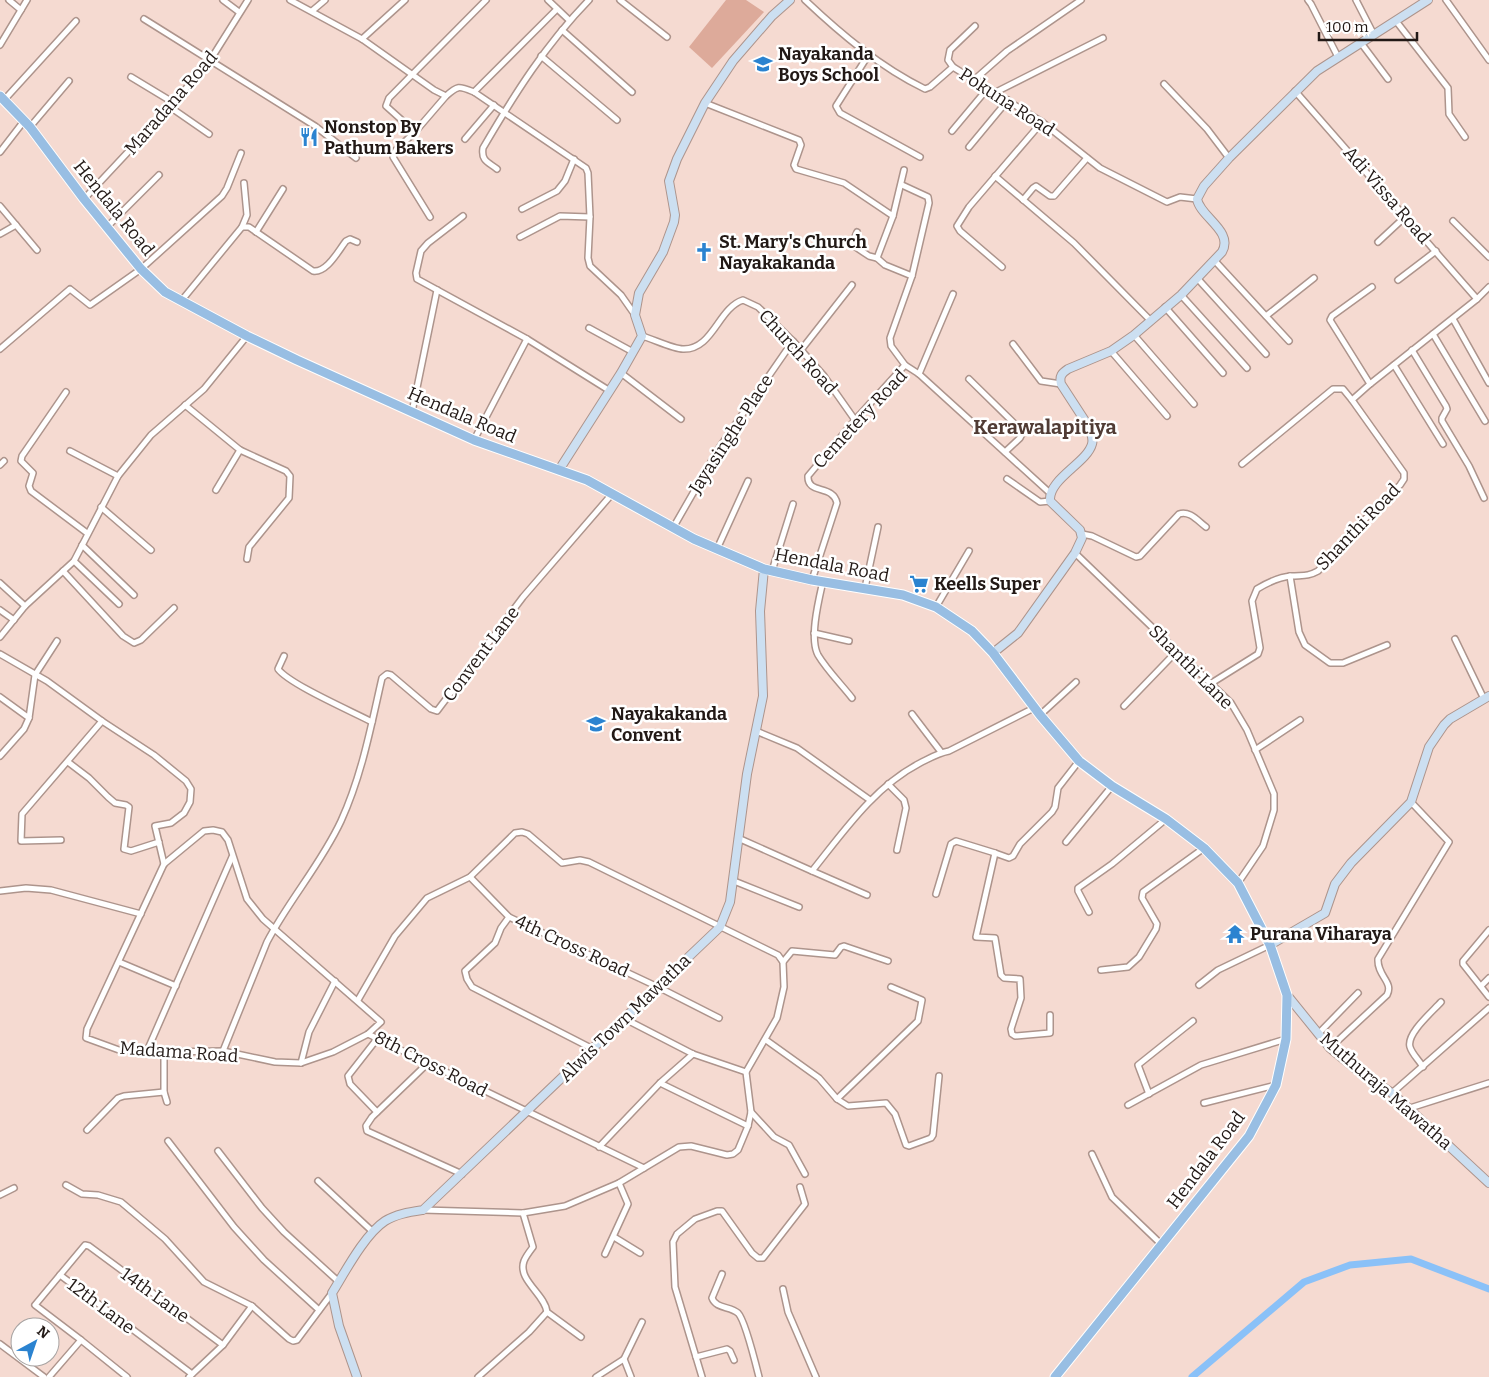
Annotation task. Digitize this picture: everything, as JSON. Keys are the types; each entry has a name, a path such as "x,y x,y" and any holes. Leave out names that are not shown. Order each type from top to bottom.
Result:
{"main road":[{"name":"Hendala Road","path":"2,97 27,123 84,199 108,226 141,269 165,292 247,336 412,413 474,440 587,480 672,528 768,570 812,580 903,595 936,607 972,631 993,653 1037,712 1079,761 1112,786 1166,819 1204,848 1238,883 1270,945 1287,995 1286,1039 1276,1085 1249,1136 1055,1377"}],"street":[{"path":"9,0 21,10"},
{"path":"0,45 27,0"},
{"path":"223,0 239,12"},
{"name":"Maradana Road","path":"84,199 172,105 211,59 248,0"},
{"path":"290,0 362,39 434,90 446,96"},
{"path":"312,11 324,0"},
{"path":"362,39 405,0"},
{"path":"415,132 386,106 389,98 486,0"},
{"path":"548,0 569,20"},
{"path":"497,169 483,159 483,148 541,56 569,20 589,0"},
{"path":"620,0 668,37"},
{"path":"634,315 639,293 663,252 674,222 675,215 669,181 677,159 705,103 733,61 772,16 790,0"},
{"name":"Pokuna Road","path":"805,0 834,28 869,54 925,89 930,87 953,67 1042,122 1100,168 1167,202 1180,197 1197,199"},
{"path":"974,80 1007,51 1080,0"},
{"path":"1308,0 1338,57"},
{"path":"1356,0 1374,35"},
{"path":"1007,479 1040,502 1051,497 1055,486 1088,450 1092,442 1091,431 1061,384 1061,376 1068,369 1111,351 1134,336 1150,320 1181,295 1215,261 1225,246 1224,237 1200,207 1197,199 1204,186 1229,158 1317,71 1428,0"},
{"path":"1446,0 1489,60"},
{"path":"474,92 558,10"},
{"path":"144,19 211,59 315,126 356,158"},
{"path":"2,97 76,21"},
{"path":"1396,21 1448,88 1450,92 1449,114 1465,137"},
{"path":"953,67 948,60 950,50 974,26"},
{"path":"562,30 632,92"},
{"path":"996,92 1104,38"},
{"path":"1361,43 1388,79"},
{"path":"869,54 836,106 837,110 920,157"},
{"path":"541,56 617,120"},
{"path":"131,77 172,105 209,134"},
{"path":"0,152 69,81"},
{"path":"1164,84 1207,129 1229,158"},
{"path":"430,218 393,157 396,150 415,132 446,96 456,88 461,87 474,92 588,170 590,217 588,258 590,266 621,295 634,315 642,336 610,391 559,470"},
{"path":"952,131 988,88"},
{"name":"Adi Vissa Road","path":"1295,91 1477,299"},
{"path":"969,146 1008,100"},
{"path":"705,103 799,140 801,145 794,165 796,169 844,183 893,216"},
{"path":"465,139 494,105"},
{"path":"1002,266 960,231 958,226 969,207 1042,122"},
{"path":"0,349 70,290 90,305 141,269 222,196 241,153"},
{"path":"1024,200 1036,186 1050,196 1054,196 1087,158"},
{"path":"522,209 557,191 565,180 574,159"},
{"path":"877,258 893,216 904,170"},
{"path":"108,226 159,175"},
{"path":"995,176 1074,243 1150,320"},
{"path":"182,300 242,227 248,215 244,183"},
{"path":"902,184 928,198 929,203 912,276 890,338 890,346 906,365"},
{"path":"256,232 283,190"},
{"path":"0,206 37,250"},
{"path":"463,216 428,243 420,255 416,273 417,279 528,339 610,391"},
{"path":"520,237 560,216 590,217"},
{"path":"1378,242 1406,216"},
{"path":"1452,221 1489,257"},
{"path":"0,234 16,225"},
{"path":"242,227 249,227 317,272 325,268 346,242 350,239 357,242"},
{"path":"857,232 854,246 869,256 877,258 885,265 912,276"},
{"path":"1398,280 1436,251"},
{"path":"1215,261 1289,341"},
{"path":"1198,278 1266,354"},
{"path":"1266,316 1314,278"},
{"path":"801,350 852,285"},
{"path":"1370,384 1330,320 1332,316 1372,287"},
{"path":"1242,464 1333,389 1343,389 1352,400 1477,299 1489,287"},
{"path":"412,413 437,290"},
{"path":"919,374 953,294"},
{"path":"1181,295 1247,368"},
{"name":"Church Road","path":"642,336 681,349 696,347 707,338 734,303 743,300 758,307 793,341 824,376 855,420"},
{"path":"1166,308 1223,373"},
{"path":"1453,318 1489,383"},
{"path":"589,328 633,352"},
{"path":"1433,334 1485,421"},
{"path":"0,637 25,606 74,561 118,476 151,435 204,390 247,336"},
{"path":"1134,336 1194,404"},
{"path":"474,440 528,339"},
{"name":"Jayasinghe Place","path":"672,528 719,448 793,341"},
{"path":"1012,344 1041,381 1061,384"},
{"path":"1412,350 1446,406 1447,409 1442,421 1469,466 1484,498"},
{"path":"1111,351 1167,416"},
{"name":"Cemetery Road","path":"812,580 837,503 835,496 831,492 813,487 808,481 808,476 855,420 906,365 919,374 1005,452 1051,497"},
{"path":"1394,365 1443,444"},
{"path":"621,373 681,419"},
{"path":"969,379 1023,432 1020,438 1005,452"},
{"path":"66,392 22,456 21,461 32,473 28,486 31,491 87,533"},
{"name":"Shanthi Road","path":"1210,684 1258,654 1260,648 1252,601 1256,589 1272,581 1290,576 1308,576 1318,571 1404,479 1404,473 1352,400"},
{"path":"185,405 240,450 286,471 290,476 289,498 249,547 247,559"},
{"path":"216,490 240,450"},
{"path":"70,451 118,476"},
{"path":"717,549 748,481"},
{"name":"Convent Lane","path":"223,1051 274,928 312,872 341,821 361,770 382,678 387,674 391,675 431,709 437,710 441,708 523,597 612,494"},
{"path":"993,653 1018,633 1081,543 1082,534 1051,497"},
{"path":"768,570 793,504"},
{"path":"101,507 150,550"},
{"path":"1082,534 1092,536 1136,557 1140,556 1183,512 1188,513 1206,527"},
{"path":"865,588 878,527"},
{"path":"82,545 134,595"},
{"path":"936,607 969,551"},
{"name":"Shanthi Lane","path":"1075,553 1231,703 1247,730 1274,794 1274,810 1263,846 1238,883"},
{"path":"74,561 119,604"},
{"name":"Alwis Town Mawatha","path":"423,1210 720,927 730,902 734,881 738,838 763,696 760,611 768,570"},
{"path":"62,571 123,636 134,643 141,640 174,608"},
{"path":"1290,576 1299,632 1305,645 1330,663 1343,663 1387,645"},
{"path":"0,582 25,606"},
{"path":"823,582 816,610 814,633 817,653 852,698"},
{"path":"0,610 14,620"},
{"path":"814,633 849,641"},
{"path":"1199,985 1218,970 1270,945 1325,913 1335,884 1351,863 1411,802 1429,747 1444,725 1450,719 1487,697 1455,639"},
{"path":"0,756 24,729 29,718 35,675 57,641"},
{"path":"1124,706 1176,651"},
{"path":"0,654 47,681 102,721 154,755 186,781 191,789 190,802 184,813 171,823 155,826 164,864"},
{"path":"284,656 278,668 283,674 372,722"},
{"path":"812,871 870,800 888,784 909,769 940,752 949,751 1037,712 1076,682"},
{"path":"0,697 29,718"},
{"path":"912,714 940,752"},
{"path":"1255,750 1300,720"},
{"path":"61,840 21,840 22,814 102,721"},
{"path":"756,732 797,748 870,800"},
{"path":"936,894 953,842 956,841 1009,858 1013,856 1020,844 1052,812 1055,807 1058,788 1079,761"},
{"path":"68,762 89,778 115,803 129,807 124,849 131,851 159,842"},
{"path":"888,784 904,800 906,808 897,850"},
{"path":"1066,842 1112,786"},
{"path":"1330,1048 1387,995 1390,990 1380,972 1378,959 1449,842 1411,802"},
{"path":"1089,912 1078,888 1112,864 1166,819"},
{"name":"8th Cross Road","path":"164,864 204,831 222,832 228,840 247,899 263,919 381,1022 368,1034 599,1148 644,1168"},
{"path":"66,1185 82,1194 98,1195 121,1202 165,1239 204,1282 252,1306 289,1339 297,1340 374,1232 395,1216 423,1210 523,1214 565,1206 619,1183 679,1147 691,1146 733,1154 738,1150 748,1126 751,1112 746,1072 777,1018 784,987 782,962 778,955 589,862 580,860 562,863 528,834 522,832 515,833 470,877 427,898 395,936 358,1000"},
{"path":"738,838 866,896"},
{"path":"1101,970 1128,967 1139,957 1158,924 1142,898 1143,892 1204,848"},
{"path":"994,853 976,937 995,938 1001,975 1004,978 1020,979 1021,998 1011,1029 1012,1034 1015,1036 1050,1033 1050,1015"},
{"path":"147,1051 232,857"},
{"name":"Madama Road","path":"164,864 87,1029 86,1038 119,1050 164,1052 223,1051 275,1062 301,1063 333,1052 368,1034"},
{"name":"4th Cross Road","path":"470,877 509,917 719,1018"},
{"path":"734,881 799,906"},
{"path":"0,891 26,888 51,890 142,914"},
{"path":"509,917 501,928 495,943 465,971 472,987 594,1049"},
{"path":"1489,930 1463,964 1489,997"},
{"path":"782,962 792,951 836,955 840,947 844,946 888,961"},
{"path":"119,962 176,986"},
{"path":"1481,986 1489,978"},
{"path":"301,1063 310,1032 335,981"},
{"path":"836,1099 918,1021 922,1000 891,987"},
{"path":"1318,1034 1358,993"},
{"name":"Muthuraja Mawatha","path":"1287,995 1330,1048 1410,1108 1489,1182"},
{"path":"1423,1066 1412,1051 1409,1044 1410,1039 1413,1033 1441,1002"},
{"path":"1392,1093 1489,1008"},
{"path":"625,1019 693,1054 746,1072"},
{"path":"1149,1094 1138,1065 1193,1021"},
{"path":"377,1039 348,1076 350,1084 377,1112"},
{"path":"1128,1105 1201,1065 1286,1039"},
{"path":"766,1040 819,1078 836,1099 848,1106 886,1104 895,1114 903,1141 909,1146 931,1138 933,1135 939,1076"},
{"path":"164,1052 164,1092 166,1102"},
{"path":"599,1148 660,1083 693,1054"},
{"path":"427,1064 377,1112 366,1126 367,1131 462,1174"},
{"path":"660,1083 748,1126"},
{"path":"1410,1108 1489,1083"},
{"path":"1204,1103 1276,1085"},
{"path":"87,1130 118,1098 164,1092"},
{"path":"751,1112 774,1137 789,1145 805,1174"},
{"path":"168,1141 234,1227 264,1260 319,1310"},
{"path":"218,1151 262,1208 284,1232 339,1282"},
{"path":"1092,1154 1112,1197 1162,1245"},
{"path":"318,1182 374,1232"},
{"path":"605,1254 628,1204 619,1183"},
{"path":"0,1195 14,1188"},
{"path":"702,1377 675,1287 672,1242 677,1234 695,1219 722,1211 752,1253 758,1258 763,1258 805,1204 800,1188"},
{"path":"523,1214 533,1247 523,1263 525,1277 546,1304 547,1312 581,1337"},
{"path":"614,1237 640,1253"},
{"name":"14th Lane","path":"60,1275 81,1248 85,1245 89,1246 222,1345"},
{"path":"722,1274 712,1298 717,1305 733,1310 741,1317 760,1377"},
{"name":"12th Lane","path":"81,1340 35,1305 60,1275 190,1376"},
{"path":"783,1289 788,1312 816,1377"},
{"path":"332,1293 339,1326 357,1377"},
{"path":"190,1376 222,1345 252,1306"},
{"path":"478,1377 529,1332 547,1312"},
{"path":"596,1377 624,1359 642,1322"},
{"path":"49,1377 81,1340 127,1377"},
{"path":"0,1344 44,1377"},
{"path":"696,1356 727,1349 734,1360"},
{"path":"624,1359 631,1377"}],"shaded area":[{"path":"726,0 746,0 764,12 712,68 689,47"}],"waterway":[{"path":"1192,1377 1304,1282 1350,1265 1411,1259 1489,1289"}],"place":[{"name":"Nayakanda Boys School","path":"763,64"},
{"name":"Nonstop By Pathum Bakers","path":"309,137"},
{"name":"St. Mary's Church Nayakakanda","path":"704,252"},
{"name":"Keells Super","path":"919,584"},
{"name":"Nayakakanda Convent","path":"596,724"},
{"name":"Purana Viharaya","path":"1235,934"}],"district":[{"name":"Kerawalapitiya","path":"1045,427"}]}
